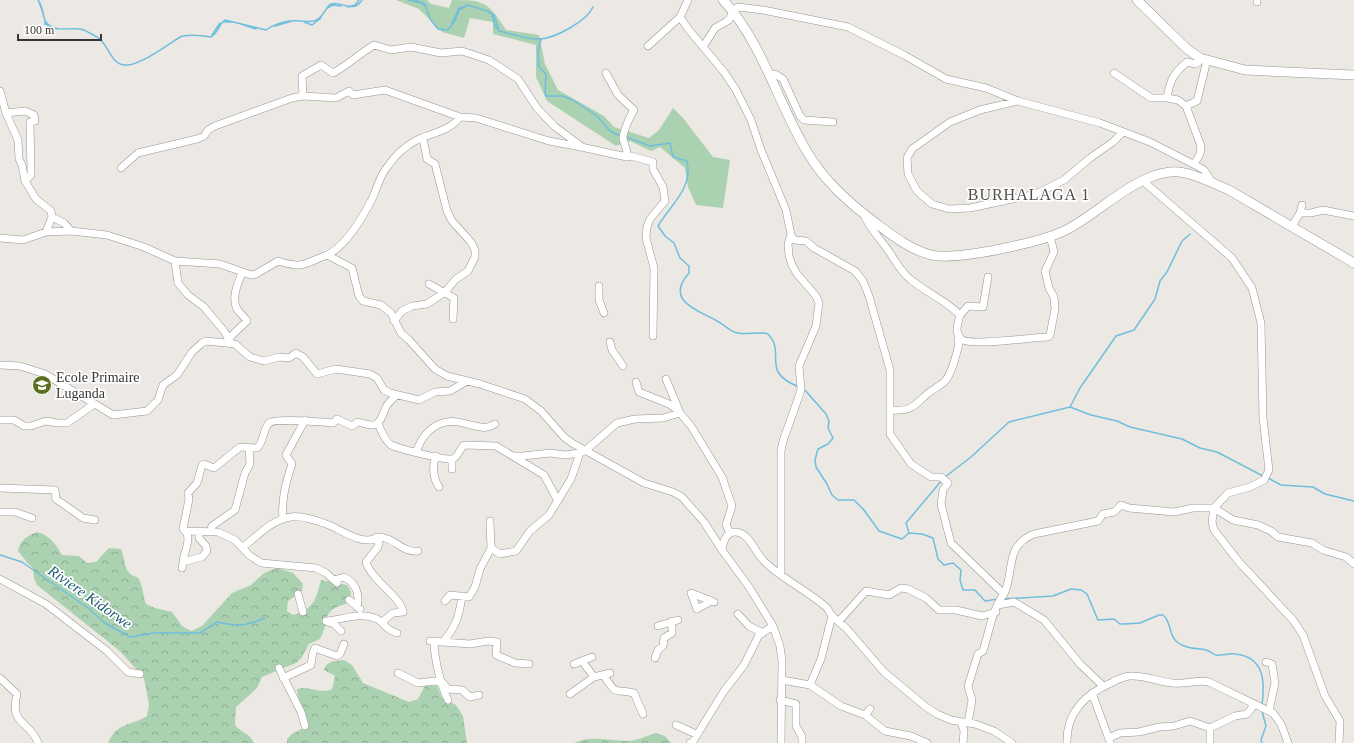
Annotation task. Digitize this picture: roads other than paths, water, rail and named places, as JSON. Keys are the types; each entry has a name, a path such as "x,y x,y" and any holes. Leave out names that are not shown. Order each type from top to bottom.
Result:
{"street":[{"path":"648,46 680,18 688,0"},
{"path":"723,0 733,11 755,47 792,123 816,165 839,192 864,215 912,248 932,255 965,255 1039,240 1067,230 1112,198 1153,176 1178,172 1212,182 1292,226 1354,263"},
{"path":"1137,0 1187,49 1203,59 1245,70 1354,75"},
{"path":"703,47 715,28 729,20 733,11 742,7 848,27 904,55 946,79 986,88 989,91 1018,101 1100,123 1150,142 1204,170 1212,182"},
{"path":"680,18 724,72 736,90 751,120 761,150 786,210 790,235 788,244 789,256 792,265 797,274 816,296 819,311 809,345 799,366 801,389 782,441 781,574"},
{"path":"303,96 302,76 321,65 333,73 349,64 358,54 374,45 391,50 411,47 441,53 468,52 489,60 518,79 537,108 554,126 581,146"},
{"path":"1167,98 1169,85 1174,74 1187,62 1195,64 1203,59"},
{"path":"1186,106 1197,101 1203,59"},
{"path":"1114,73 1152,98 1178,100 1186,106 1201,146 1200,154 1194,164"},
{"path":"606,74 618,95 634,110 628,119 623,138 628,149 627,158"},
{"path":"769,75 775,74 783,79 800,116 804,120 833,122"},
{"path":"121,168 138,153 204,136 208,130 215,126 253,111 263,110 292,98 303,96 336,98 349,91 353,95 385,90 460,118 476,118 543,140 581,146 627,158 631,156 653,162 653,169 663,187 665,201 650,219 647,227 646,238 654,268 653,336"},
{"path":"0,92 6,113 18,140 19,159 22,165 24,181 36,199 51,211 52,217 46,232"},
{"path":"1018,101 980,110 950,122 912,149 907,158 908,174 917,191 932,204 949,209 970,208 1036,194 1064,180 1090,158 1114,142 1123,132"},
{"path":"6,113 25,111 34,115 35,121 30,122 31,175 24,181"},
{"path":"0,238 23,240 46,232 71,231 107,236 144,247 175,261 220,264 242,272 256,274 278,261 295,266 302,266 335,251 347,238 371,201 387,166 404,148 416,141 454,126 460,118"},
{"path":"394,321 402,311 407,308 426,304 445,292 456,279 468,271 475,257 475,250 471,242 452,221 444,200 435,164 427,160 424,138"},
{"path":"1143,181 1232,258 1252,288 1261,324 1262,418 1269,463 1266,477 1250,487 1228,493 1214,508 1212,522 1214,530 1303,635 1325,696 1340,721 1339,743"},
{"path":"1292,226 1300,213 1302,205"},
{"path":"1300,213 1311,213 1323,210 1354,216"},
{"path":"864,215 872,231 890,253 901,271 918,285 947,303 960,315"},
{"path":"52,217 64,223 71,231"},
{"path":"790,235 794,240 806,241 814,248 855,271 862,281 869,296 890,370 890,434 911,464 931,476 941,477 948,483 943,490 941,504 952,543 1004,594"},
{"path":"960,338 964,340 986,342 1032,337 1048,337 1055,309 1054,297 1049,288 1045,271 1054,252 1050,236"},
{"path":"327,255 352,268 359,296 363,301 381,305 391,313 401,333 435,369 447,376 525,399 541,411 564,438 583,452 644,483 673,492 692,506 749,587 773,626 780,650 782,680 780,700 781,743"},
{"path":"175,261 178,283 188,295 204,307 230,341 250,357 264,361 279,357 289,358 296,353 303,357 317,374 336,369 373,374 378,378 384,390 396,395 419,400 434,392 450,391 467,381"},
{"path":"0,365 20,366 45,374 62,383 70,391 112,415 147,411 158,400 163,385 177,374 197,347 206,341 230,341 247,321 237,309 236,304 235,292 242,272"},
{"path":"891,410 908,410 914,407 926,395 946,380 959,344 958,340 960,338 957,331 960,315 968,306 983,307 988,277"},
{"path":"429,284 454,298 453,319"},
{"path":"599,286 599,300 604,313"},
{"path":"610,342 612,350 623,366"},
{"path":"666,379 680,412"},
{"path":"636,382 639,392 669,404 680,412 692,426 722,477 732,506 726,525 730,534"},
{"path":"199,531 198,538 206,546 207,551 202,557 183,565 183,557 188,545 185,531 183,529 189,499 188,493 197,483 202,465 214,468 240,446 255,449 260,446 268,423 273,420 299,422 305,420 333,423 337,419 352,426 358,422 370,425 378,424 381,422 386,407 396,395"},
{"path":"0,420 14,420 24,426 31,426 46,421 67,423 93,404"},
{"path":"491,548 500,554 516,550 530,531 548,515 558,501 571,479 583,452 617,423 635,419 663,418 680,412"},
{"path":"283,519 282,506 287,479 292,464 286,455 305,420"},
{"path":"416,452 424,434 442,422 452,421 484,428 495,424"},
{"path":"378,424 390,444 416,452 452,459"},
{"path":"452,469 452,459 462,446 496,446 545,477 558,501"},
{"path":"210,531 212,526 235,510 245,473 250,464 249,448"},
{"path":"511,455 523,456 583,452"},
{"path":"436,456 433,463 435,480 439,487"},
{"path":"0,488 55,490 56,499 83,518 94,520"},
{"path":"963,743 965,722 972,700 968,686 971,673 978,654 983,651 997,609 1008,586 1013,554 1024,538 1034,534 1098,521 1103,514 1114,512 1121,505 1129,508 1174,512 1193,508 1214,508 1233,520 1258,525 1278,537 1312,542 1323,550 1346,557 1354,564"},
{"path":"0,512 15,512 32,518"},
{"path":"243,547 275,521 293,516 309,518 328,524 346,534 367,540 377,537 391,539 407,550 418,551"},
{"path":"445,601 450,595 468,597 475,586 480,568 491,548 490,521"},
{"path":"185,531 210,531 228,536 243,547 249,555 261,563 283,567 316,568 336,582 344,577 350,580 359,596 357,607"},
{"path":"722,550 725,538 735,532 741,534 751,542 763,561 823,604 832,616 839,621 895,682 937,714 994,731 1012,743"},
{"path":"374,539 379,542 378,547 366,562 368,567 378,582 404,604 403,612 393,613 382,622"},
{"path":"0,579 46,604 107,650 128,672 140,674"},
{"path":"839,621 866,591 889,595 901,588 908,589 926,598 939,610 956,610 982,616 1014,602 1044,620 1080,664 1103,686"},
{"path":"298,594 303,612"},
{"path":"443,642 454,629 459,614 462,596"},
{"path":"349,600 357,607 362,616"},
{"path":"738,614 749,626 763,633"},
{"path":"341,631 334,624 326,621 362,616 382,622"},
{"path":"810,685 821,659 832,616"},
{"path":"655,658 658,650 663,646 664,638 672,633 675,621 658,626"},
{"path":"382,622 386,633 397,633"},
{"path":"690,743 692,743 696,734 724,691 744,665 759,635 773,626"},
{"path":"448,700 436,663 432,641 470,644 501,637"},
{"path":"488,640 497,642 496,657 515,663 529,664"},
{"path":"284,678 311,666 315,648 336,656 340,654 344,644"},
{"path":"574,664 592,657"},
{"path":"582,661 594,677"},
{"path":"1266,662 1272,664 1275,683 1268,710"},
{"path":"279,668 301,712 305,726"},
{"path":"398,674 418,683 435,681 443,683 448,689 462,690 470,697 479,695"},
{"path":"570,694 594,677 606,674 613,690 618,693 634,693 643,714"},
{"path":"1067,743 1067,734 1074,714 1080,703 1103,686 1125,676 1133,676 1173,683 1204,681 1268,710 1277,717 1288,743"},
{"path":"0,678 17,694 13,708 16,716 36,737 38,743"},
{"path":"782,680 810,685 841,706 865,715 884,731 911,736 927,743"},
{"path":"1092,693 1109,741 1120,733 1174,726 1190,721 1210,728 1235,716 1247,714 1257,706"},
{"path":"780,700 796,704 796,726 802,737 802,743"},
{"path":"865,715 870,709"},
{"path":"676,725 696,734"},
{"path":"1210,728 1210,743"}],"waterway":[{"path":"38,0 45,20 50,26 59,29 79,29 86,31 101,40 115,61 124,65 130,65 145,59 183,36 195,35 211,37 225,20 266,30 279,23 288,21 314,21 321,17 331,4 351,7 359,4 362,0"},
{"path":"348,7 355,5 359,0"},
{"path":"408,0 422,3 425,6"},
{"path":"415,0 425,4 430,19 438,29 448,30 455,21 459,10 468,5 487,11 494,15 499,31 534,39 545,38 561,33 584,18 593,7"},
{"path":"39,2 43,13"},
{"path":"327,8 333,5 341,6"},
{"path":"452,23 459,8 462,7"},
{"path":"492,14 495,27 499,30"},
{"path":"304,22 312,25 321,18"},
{"path":"45,21 45,24 57,29"},
{"path":"275,26 292,21"},
{"path":"223,22 233,22"},
{"path":"212,35 220,23"},
{"path":"241,24 256,29"},
{"path":"541,39 538,51 539,67 546,74 546,96 562,96 573,100 597,116 610,131 620,136"},
{"path":"626,137 650,146 670,143 673,157 687,161 688,171 684,188 680,196 658,226 665,236 674,243 680,258 689,266 689,273 682,283 680,291 682,298 693,308 720,322 730,330 742,333 768,334 773,341 777,368 780,375 787,381 799,387"},
{"path":"1070,407 1080,388 1116,336 1134,330 1155,299 1160,281 1167,272 1182,241 1190,234"},
{"path":"804,389 826,414 829,421 828,428 833,438 828,444 818,449 815,460 816,467 832,495 838,500 854,500 864,510 879,531 902,539 909,533 922,534 933,538 938,559 944,565 953,563 961,570 960,580 963,590 975,590 985,601 998,599"},
{"path":"945,477 971,457 1009,422 1070,407 1091,415 1117,421 1130,427 1182,439 1200,448 1217,452 1263,476"},
{"path":"1268,478 1281,485 1313,487 1325,494 1354,501"},
{"path":"909,533 906,523 942,480"},
{"name":"Riviere Kidorwe","path":"0,555 22,562 88,608 105,623 130,637 153,633 200,633 217,622 231,625 241,625 265,618"},
{"path":"1003,599 1053,596 1071,589 1081,590 1087,594 1098,620 1114,619 1120,624 1140,623 1159,615 1163,615 1168,621 1172,636 1180,644 1187,647 1208,650 1216,655 1235,654 1245,656 1258,665 1263,680 1262,705"},
{"path":"1262,711 1266,726 1261,740 1262,743"}],"place":[{"name":"Ecole Primaire Luganda","path":"42,385"}],"district":[{"name":"BURHALAGA 1","path":"1029,194"}]}
